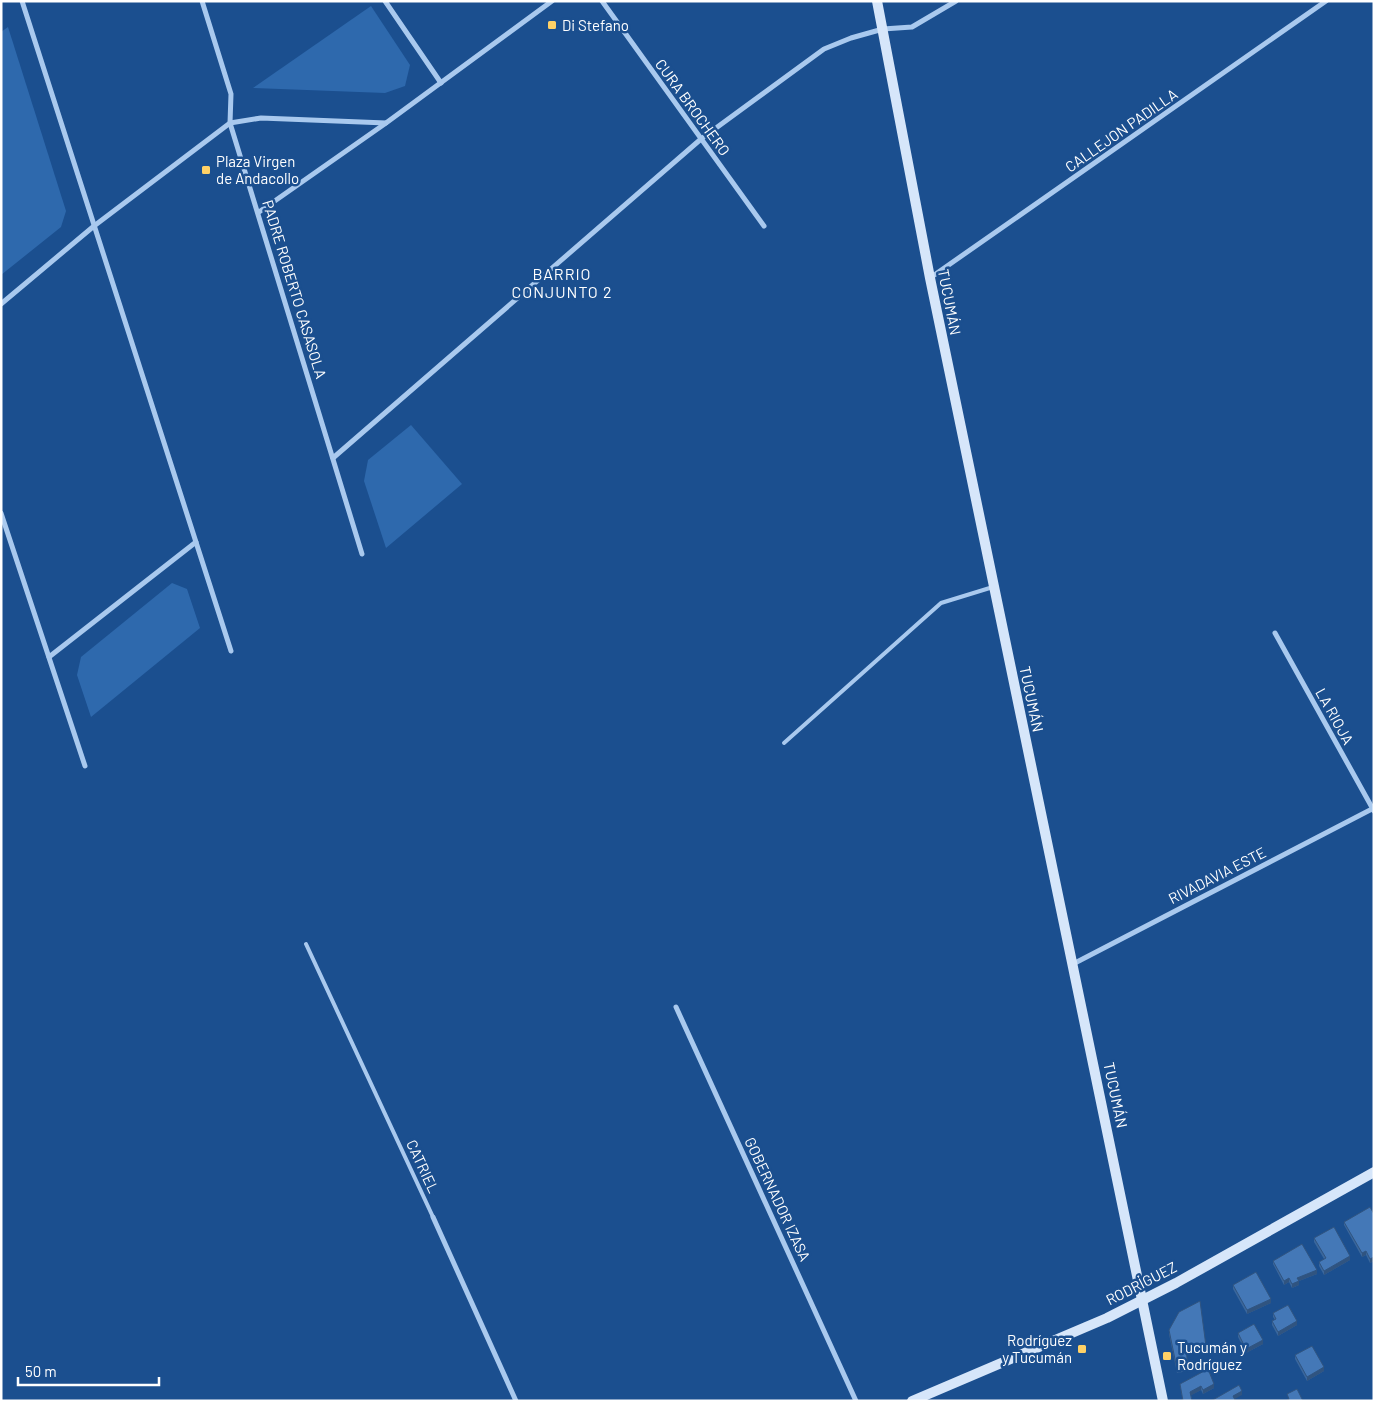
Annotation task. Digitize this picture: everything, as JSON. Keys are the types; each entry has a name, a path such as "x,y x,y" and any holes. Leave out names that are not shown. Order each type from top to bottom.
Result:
{"main road":[{"name":"TUCUMÁN","path":"877,1 930,278 993,586 1164,1401"},
{"name":"RODRÍGUEZ","path":"912,1401 1107,1318 1374,1172"}],"street":[{"path":"22,1 231,651"},
{"name":"PADRE ROBERTO CASASOLA","path":"202,1 231,94 230,123 362,554"},
{"path":"385,1 441,83"},
{"path":"258,212 386,123 552,1"},
{"name":"CURA BROCHERO","path":"602,1 764,226"},
{"path":"333,458 701,139 824,49 851,38 883,29 912,28 956,1"},
{"name":"CALLEJON PADILLA","path":"930,278 1326,1"},
{"path":"1,304 94,226 230,123 261,118 386,123"},
{"path":"1,513 85,766"},
{"path":"49,657 196,542"},
{"name":"LA RIOJA","path":"1275,632 1373,809"},
{"name":"RIVADAVIA ESTE","path":"1072,964 1373,809"},
{"name":"GOBERNADOR IZASA","path":"676,1007 856,1401"},
{"name":"CATRIEL","path":"433,1217 516,1401"}],"lane":[{"path":"784,743 942,603 993,586"},
{"name":"CATRIEL","path":"306,944 433,1217"}],"shaded area":[{"path":"371,6 410,65 405,86 385,93 253,88"},
{"path":"8,27 66,211 61,227 1,275 1,32"},
{"path":"411,425 462,484 386,548 364,481 368,460"},
{"path":"172,583 187,589 200,628 91,717 77,675 81,657"}],"building":[{"path":"1370,1207 1374,1214 1374,1257 1370,1259 1366,1251 1362,1253 1344,1222"},
{"path":"1334,1227 1350,1256 1324,1271 1319,1262 1326,1258 1314,1238"},
{"path":"1302,1244 1317,1270 1297,1278 1299,1281 1292,1284 1289,1278 1284,1281 1273,1261"},
{"path":"1256,1272 1271,1299 1247,1310 1233,1285"},
{"path":"1200,1301 1206,1346 1186,1349 1188,1367 1177,1369 1169,1330 1179,1312"},
{"path":"1288,1305 1297,1321 1278,1332 1272,1321 1276,1319 1273,1313"},
{"path":"1254,1324 1263,1340 1246,1349 1238,1333"},
{"path":"1312,1346 1324,1367 1307,1377 1295,1355"},
{"path":"1208,1369 1214,1384 1203,1390 1201,1386 1190,1392 1192,1401 1183,1401 1180,1384"},
{"path":"1239,1385 1242,1391 1233,1396 1235,1400 1211,1401"},
{"path":"1297,1389 1303,1401 1285,1401 1289,1399 1287,1394"}],"place":[{"name":"Di Stefano","path":"552,25"},
{"name":"Plaza Virgen de Andacollo","path":"206,170"},
{"name":"Rodríguez y Tucumán","path":"1082,1349"},
{"name":"Tucumán y Rodríguez","path":"1167,1356"}],"district":[{"name":"BARRIO CONJUNTO 2","path":"562,282"}]}
